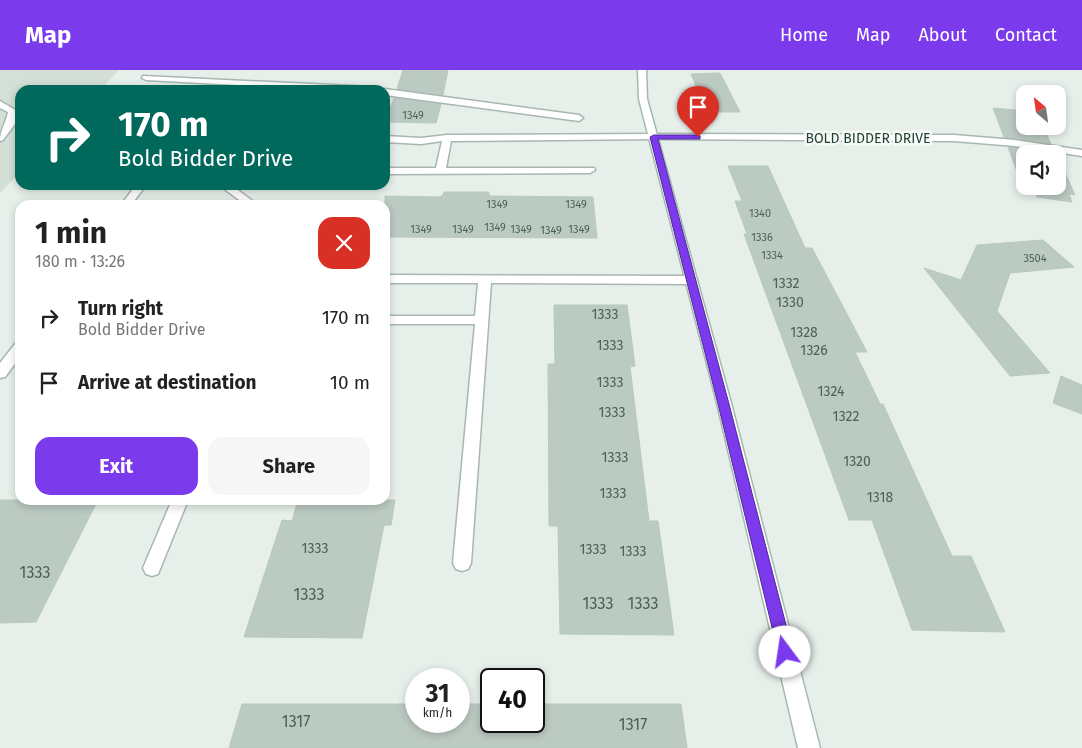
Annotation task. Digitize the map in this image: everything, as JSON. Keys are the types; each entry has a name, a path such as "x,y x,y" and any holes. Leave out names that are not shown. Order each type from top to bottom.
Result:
{"street":[{"path":"642,70 643,100 691,280 809,748"},
{"path":"146,78 279,85"},
{"path":"390,93 579,118"},
{"path":"0,104 13,112 10,124 0,138"},
{"path":"440,171 447,138"},
{"name":"BOLD BIDDER DRIVE","path":"390,139 421,141 447,138 954,138 1015,143 1082,153"},
{"path":"390,171 590,170"},
{"path":"231,190 246,200"},
{"path":"390,279 691,280"},
{"path":"462,563 485,280"},
{"path":"390,320 482,320"},
{"path":"0,373 15,354"},
{"path":"152,568 178,505"}],"shaded area":[{"path":"0,70 119,70 105,85 15,85 15,177 0,193"}],"building":[{"path":"403,70 448,70 443,95 397,89"},
{"path":"720,73 740,112 707,112 691,74"},
{"path":"394,98 441,104 436,123 390,122 390,109"},
{"path":"993,108 1016,110 1016,135 1047,135 1051,144 1004,137"},
{"path":"1008,147 1016,148 1016,169"},
{"path":"728,166 768,166 805,248 812,248 867,352 855,352 880,404 883,404 952,556 971,556 1005,632 912,630 872,520 849,520 744,234 747,234 735,201 742,201"},
{"path":"1066,175 1075,195 1069,194 1072,202 1037,197 1036,195 1066,195"},
{"path":"444,192 489,192 489,196 593,197 597,238 390,237 390,200 385,200 385,196 439,197"},
{"path":"1043,240 1074,267 1010,273 997,311 1050,373 1010,376 924,268 961,280 977,245"},
{"path":"554,305 627,305 635,366 630,367 649,521 658,521 674,635 560,634 558,526 549,526 548,364 555,364"},
{"path":"1061,376 1082,385 1082,414 1053,403"},
{"path":"0,500 15,500 15,505 95,505 36,622 0,623"},
{"path":"390,500 395,500 391,525 384,525 362,638 244,637 282,520 292,521 297,505 390,505"},
{"path":"242,704 405,704 405,733 470,733 470,704 480,704 480,733 545,733 545,704 681,704 687,748 229,748"}],"route":[{"path":"698,137 654,137 724,404 785,652"}]}
